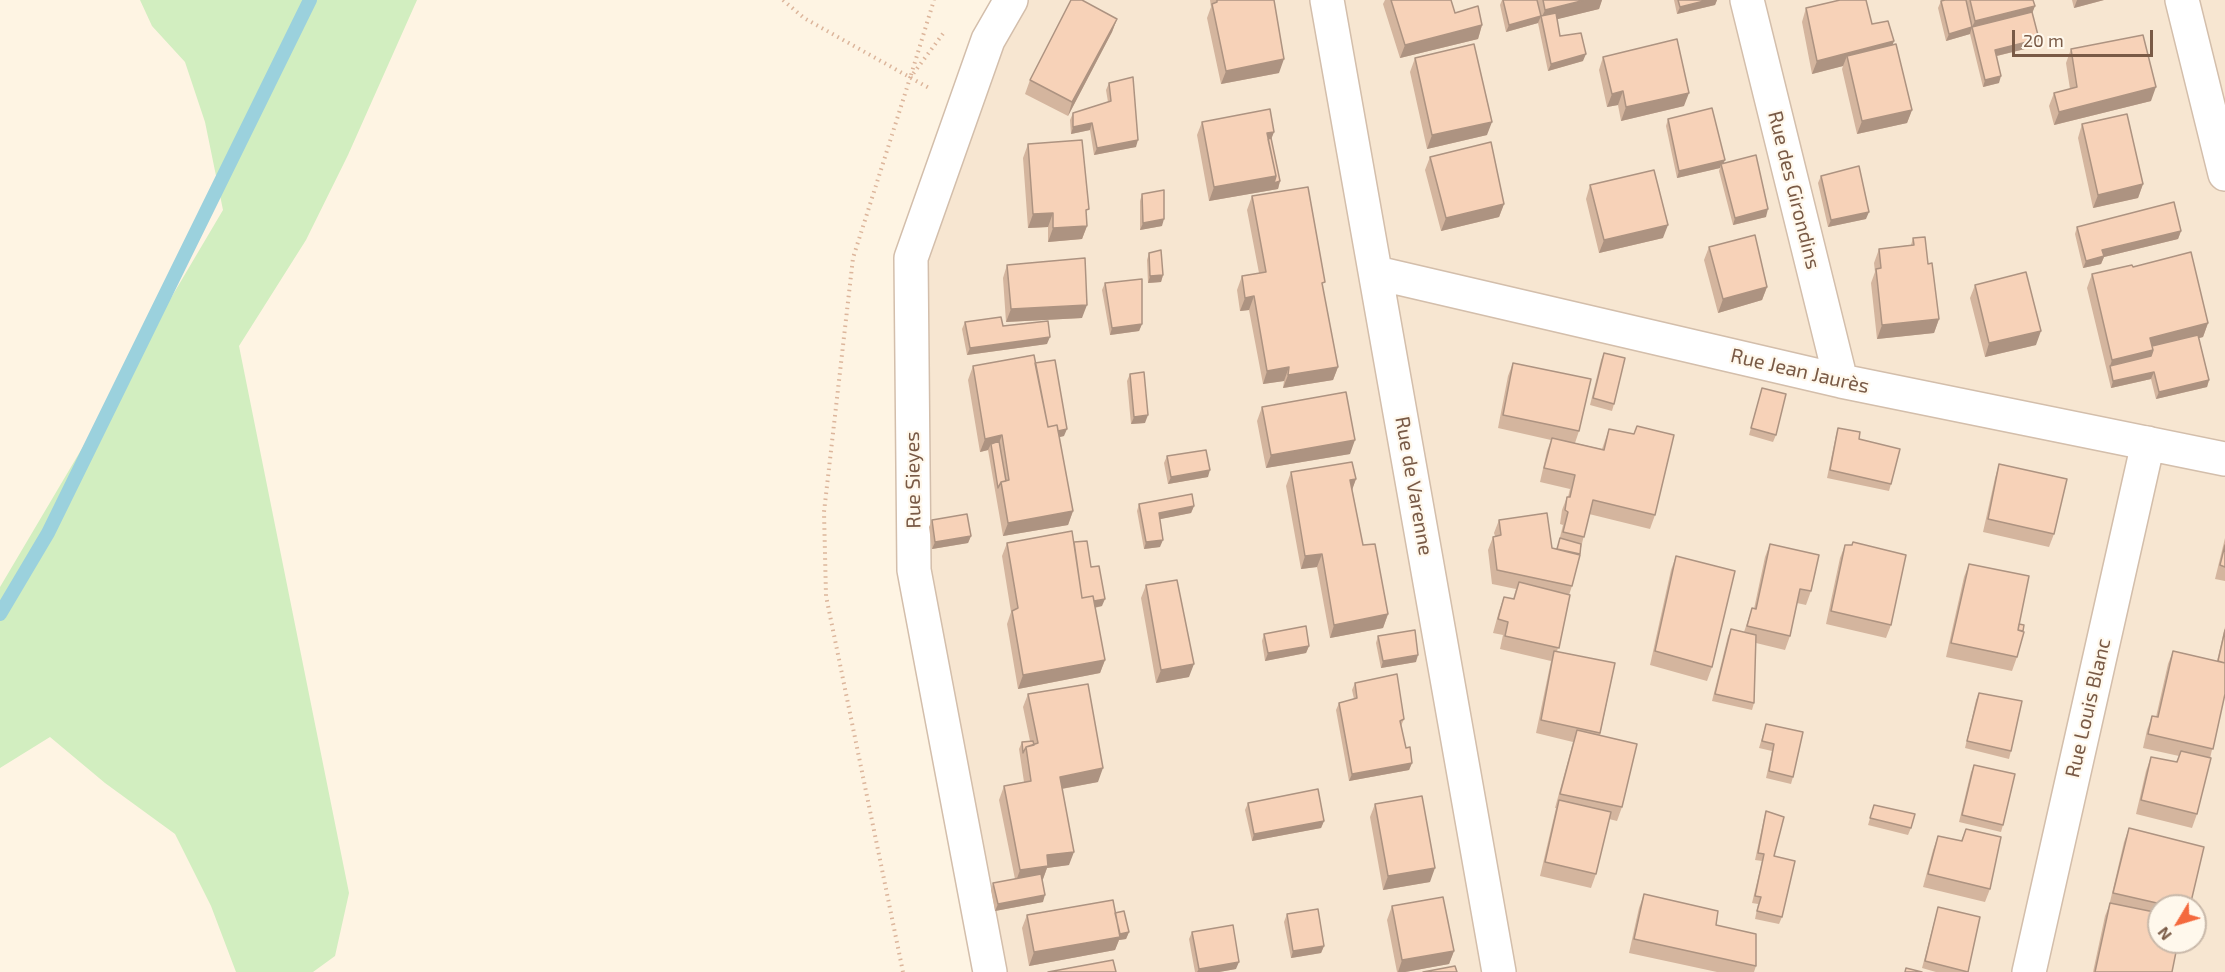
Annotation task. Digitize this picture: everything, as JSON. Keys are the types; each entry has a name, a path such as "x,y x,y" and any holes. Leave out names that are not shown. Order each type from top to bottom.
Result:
{"street":[{"name":"Rue Sieyes","path":"990,972 914,570 911,258 988,40 1011,0"},
{"name":"Rue de Varenne","path":"1327,0 1499,972"},
{"name":"Rue des Girondins","path":"1747,0 1841,381"},
{"path":"2182,0 2225,174"},
{"name":"Rue Jean Jaurès","path":"1377,273 1841,381 2225,459"},
{"name":"Rue Louis Blanc","path":"2029,972 2148,443"}],"path":[{"path":"783,0 804,18 964,106"},
{"path":"903,972 826,596 824,512 853,258 934,0"},
{"path":"910,78 949,26"}],"shaded area":[{"path":"1011,0 2225,0 2225,972 990,972 914,570 911,258"}],"green space":[{"path":"140,0 417,0 348,155 306,240 239,346 349,893 335,956 313,972 236,972 211,906 175,834 105,783 50,737 0,768 0,587 223,210 205,122 185,62 152,26"}],"building":[{"path":"1071,0 1082,0 1117,19 1072,102 1030,80"},
{"path":"1217,0 1274,0 1284,59 1226,71 1212,4"},
{"path":"1391,0 1451,0 1455,13 1478,6 1482,25 1405,45"},
{"path":"1503,0 1537,0 1541,16 1509,25"},
{"path":"1543,0 1585,0 1545,10"},
{"path":"1678,0 1708,0 1680,7"},
{"path":"1840,0 1866,0 1872,24 1888,21 1894,41 1817,61 1806,8"},
{"path":"1966,0 1972,27 1949,34 1941,1"},
{"path":"1970,0 2033,0 2035,6 1975,21"},
{"path":"2032,12 2039,39 1995,50 2001,76 1985,80 1972,27"},
{"path":"1556,13 1560,36 1581,33 1586,54 1551,64 1541,16"},
{"path":"2143,35 2156,87 2059,112 2054,93 2077,87 2071,49"},
{"path":"1677,39 1689,93 1626,107 1623,91 1612,94 1603,57"},
{"path":"1474,44 1492,122 1432,135 1415,58"},
{"path":"1896,44 1912,110 1862,121 1847,56"},
{"path":"1133,77 1138,140 1097,148 1092,123 1073,127 1073,113 1111,101 1109,83"},
{"path":"1712,108 1725,160 1679,171 1668,119"},
{"path":"1270,109 1274,132 1267,133 1276,176 1214,187 1202,122"},
{"path":"2127,114 2143,184 2098,195 2082,124"},
{"path":"1271,138 1280,181 1274,183 1276,176 1268,139"},
{"path":"1082,140 1089,209 1086,210 1087,226 1053,228 1053,213 1033,214 1028,144"},
{"path":"1491,142 1504,204 1446,218 1430,157"},
{"path":"1756,155 1768,209 1735,218 1721,164"},
{"path":"1859,166 1869,212 1831,220 1821,176"},
{"path":"1654,170 1668,225 1604,240 1590,185"},
{"path":"1308,187 1325,282 1322,283 1338,367 1288,375 1289,367 1267,371 1254,296 1245,298 1242,276 1266,272 1252,196"},
{"path":"1164,190 1164,219 1143,223 1142,194"},
{"path":"2174,202 2181,231 2102,250 2104,256 2086,261 2077,227"},
{"path":"1755,235 1767,287 1723,299 1709,247"},
{"path":"1925,237 1928,264 1932,263 1939,319 1882,325 1876,269 1881,268 1879,249 1914,245 1913,238"},
{"path":"1161,250 1163,275 1150,276 1149,253"},
{"path":"2191,252 2208,323 2150,338 2153,350 2112,360 2092,274 2132,265 2133,267"},
{"path":"1085,258 1087,305 1011,309 1007,265"},
{"path":"2026,272 2041,331 1989,343 1975,285"},
{"path":"1142,279 1142,324 1112,328 1105,283"},
{"path":"1001,317 1003,326 1048,321 1050,337 970,348 965,322"},
{"path":"2198,335 2209,380 2159,392 2154,372 2113,381 2110,366 2151,356 2152,346"},
{"path":"1604,353 1625,358 1614,404 1593,398"},
{"path":"1034,355 1048,427 1057,425 1073,511 1008,523 1001,482 1009,480 1002,435 985,439 973,366"},
{"path":"1055,360 1067,429 1058,431 1057,425 1048,427 1035,363"},
{"path":"1513,363 1591,379 1579,431 1503,415"},
{"path":"1144,372 1148,415 1134,417 1130,374"},
{"path":"1762,388 1786,394 1776,435 1751,428"},
{"path":"1346,392 1355,440 1271,455 1262,407"},
{"path":"1637,426 1674,435 1655,515 1593,500 1584,537 1563,532 1568,512 1565,510 1567,497 1570,497 1575,475 1544,468 1552,438 1604,450 1609,429 1634,434"},
{"path":"1838,428 1860,432 1859,439 1900,449 1891,484 1830,470"},
{"path":"999,441 1006,481 1001,482 998,488 991,444"},
{"path":"1206,450 1210,470 1171,477 1167,456"},
{"path":"1352,462 1356,479 1350,480 1363,545 1375,544 1388,614 1334,625 1322,554 1305,556 1291,472"},
{"path":"1999,464 2067,479 2054,534 1988,519"},
{"path":"1192,494 1194,506 1159,513 1163,540 1146,542 1139,504"},
{"path":"1547,513 1552,548 1580,555 1572,586 1497,570 1493,537 1501,535 1499,520"},
{"path":"967,514 971,536 935,542 932,520"},
{"path":"1072,531 1082,598 1093,596 1105,660 1023,675 1012,611 1018,608 1007,543"},
{"path":"1560,538 1581,544 1580,554 1557,549"},
{"path":"1087,541 1091,567 1099,566 1105,599 1094,601 1093,596 1082,598 1074,542"},
{"path":"1853,542 1906,555 1891,625 1831,611 1845,545 1852,545"},
{"path":"1770,544 1819,555 1811,591 1800,589 1790,636 1747,626 1752,608 1756,609"},
{"path":"2225,545 2225,567 2220,565"},
{"path":"1676,556 1735,571 1712,667 1655,651"},
{"path":"1969,564 2029,576 2018,630 2024,632 2017,657 1951,643"},
{"path":"1177,580 1194,664 1161,670 1146,585"},
{"path":"1519,582 1570,595 1559,648 1505,636 1508,622 1498,619 1504,597 1514,599"},
{"path":"2019,624 2024,625 2023,631 2018,630"},
{"path":"1306,626 1309,646 1268,653 1264,634"},
{"path":"1731,629 1756,635 1754,703 1715,694"},
{"path":"1415,630 1418,655 1383,661 1378,636"},
{"path":"2225,630 2225,663 2218,661"},
{"path":"1554,651 1615,663 1600,733 1541,720"},
{"path":"2173,651 2225,663 2225,694 2213,749 2148,734 2152,716 2158,717"},
{"path":"1397,674 1404,719 1400,721 1406,748 1410,747 1412,763 1352,774 1339,703 1357,698 1355,683"},
{"path":"1088,684 1103,768 1060,777 1074,852 1047,855 1048,866 1020,870 1004,786 1031,781 1026,747 1038,743 1028,694"},
{"path":"1979,693 2022,701 2011,751 1967,741"},
{"path":"1766,724 1803,732 1793,777 1769,771 1774,744 1762,741"},
{"path":"1577,730 1637,744 1622,807 1560,794"},
{"path":"1033,741 1034,745 1026,747 1023,753 1022,742"},
{"path":"2181,751 2211,758 2197,814 2141,800 2151,757 2177,762"},
{"path":"1974,765 2015,774 2003,825 1962,815"},
{"path":"1318,789 1324,821 1254,834 1248,803"},
{"path":"1422,796 1435,868 1388,876 1375,804"},
{"path":"1559,800 1611,812 1596,874 1545,862"},
{"path":"1874,805 1915,814 1911,828 1870,818"},
{"path":"1766,811 1784,817 1774,856 1795,861 1782,917 1757,911 1761,897 1755,896 1764,854 1758,853"},
{"path":"2129,828 2204,847 2193,894 2147,894 2147,901 2113,893"},
{"path":"1966,829 2001,837 1990,889 1928,874 1938,836 1962,841"},
{"path":"1041,874 1045,895 998,904 993,883"},
{"path":"1644,894 1718,911 1716,925 1756,934 1756,966 1634,939"},
{"path":"1443,897 1454,951 1402,960 1392,906"},
{"path":"1113,900 1120,937 1034,952 1027,915"},
{"path":"2110,903 2147,911 2147,954 2176,954 2172,972 2095,972"},
{"path":"1938,907 1980,917 1968,972 1925,961"},
{"path":"1318,909 1324,946 1293,951 1287,914"},
{"path":"1124,911 1129,932 1120,934 1115,913"},
{"path":"1233,925 1239,962 1199,969 1192,932"},
{"path":"1113,960 1116,972 1048,972"},
{"path":"1455,966 1457,972 1423,972"},
{"path":"1906,968 1922,972 1905,972"}],"waterway":[{"path":"0,614 48,533 310,0"}]}
